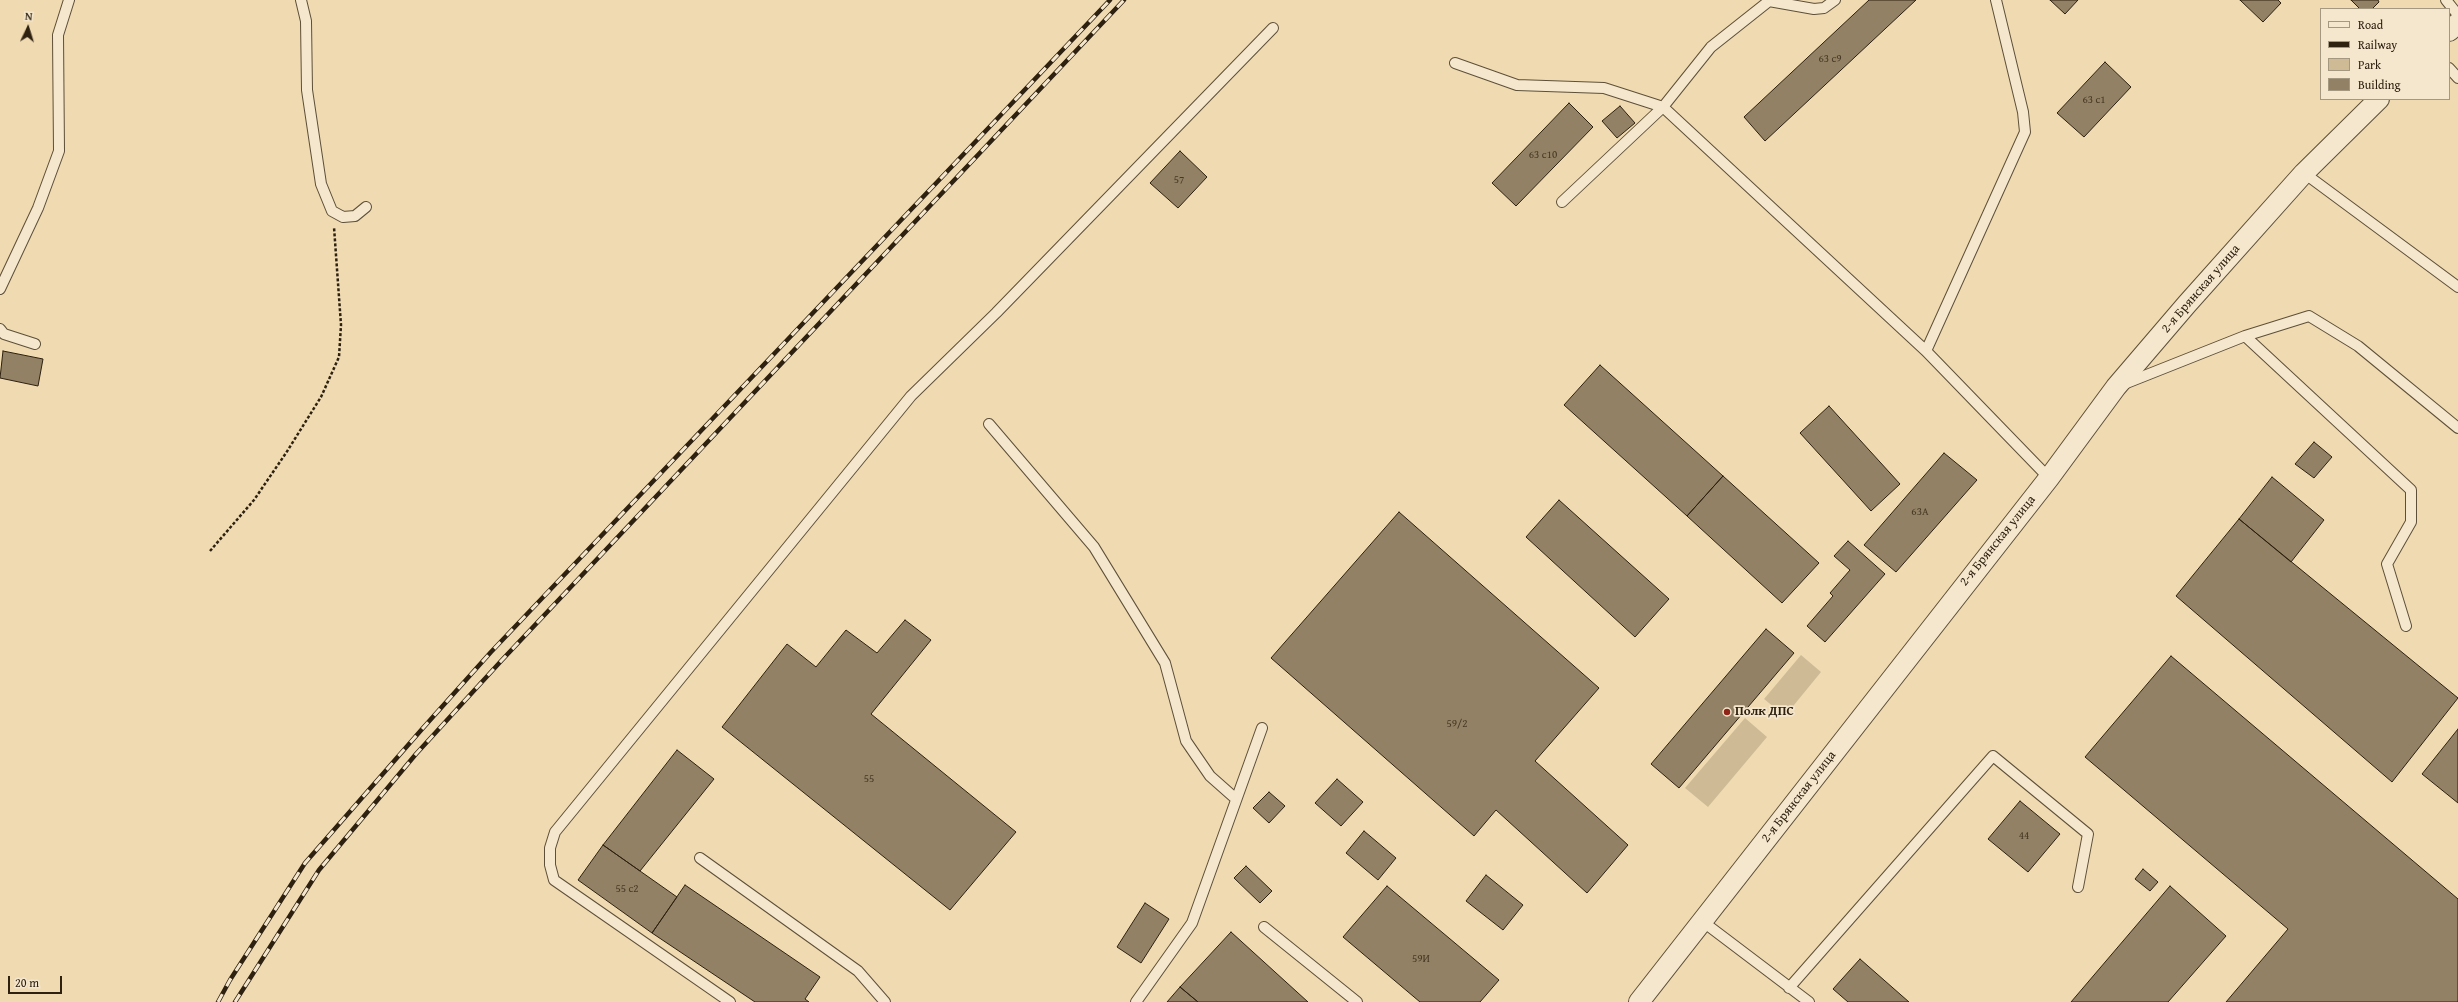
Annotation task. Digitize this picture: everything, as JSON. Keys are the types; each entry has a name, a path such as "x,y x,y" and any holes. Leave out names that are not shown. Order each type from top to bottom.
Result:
{"street":[{"path":"2450,30 2458,23"},
{"name":"2-я Брянская улица","path":"1639,1002 2049,478 2116,387 2187,304 2304,173 2378,100"}],"lane":[{"path":"0,289 38,208 59,151 58,34 69,0"},
{"path":"301,0 306,21 307,90 321,184 332,211 343,217 355,216 366,207"},
{"path":"1562,202 1663,107 1710,47 1768,1 1814,8 1824,8 1835,0"},
{"path":"1926,351 2025,132 2023,112 1996,0"},
{"path":"2446,0 2458,15"},
{"path":"730,1002 554,880 550,865 550,854 554,832 911,396 996,313 1273,28"},
{"path":"1455,63 1517,85 1604,88 1663,107 1926,351 2049,478"},
{"path":"2450,69 2458,78"},
{"path":"2304,173 2458,287"},
{"path":"2116,387 2245,336 2308,316 2358,346 2458,428"},
{"path":"0,329 4,334 35,344"},
{"path":"2245,336 2411,490 2411,522 2388,564 2406,626"},
{"path":"989,424 1094,547 1165,663 1186,741 1210,776 1236,799"},
{"path":"1136,1002 1192,923 1262,728"},
{"path":"1789,988 1993,756 2088,834 2078,887"},
{"path":"700,858 858,971 886,1002"},
{"path":"1702,921 1809,1002"},
{"path":"1264,927 1357,1002"}],"path":[{"path":"210,551 254,500 286,452 321,397 339,357 341,325 340,278 332,211"}],"green space":[{"path":"1801,655 1821,672 1785,716 1764,699"},
{"path":"1745,718 1767,737 1708,807 1685,788"}],"building":[{"path":"1869,0 1916,0 1765,141 1744,117"},
{"path":"2050,0 2078,0 2065,14"},
{"path":"2240,0 2278,0 2281,3 2263,22"},
{"path":"2351,0 2378,0 2379,2 2373,8 2359,8"},
{"path":"2105,62 2131,87 2084,137 2057,113"},
{"path":"1569,103 1593,127 1516,206 1492,183"},
{"path":"1620,106 1635,123 1617,138 1602,121"},
{"path":"1180,151 1207,177 1178,208 1150,183"},
{"path":"3,351 43,359 38,386 0,378"},
{"path":"1600,365 1723,476 1687,516 1564,405"},
{"path":"1829,406 1900,484 1871,511 1800,433"},
{"path":"2314,442 2332,457 2314,478 2295,464"},
{"path":"1944,453 1977,480 1896,572 1864,545"},
{"path":"1723,476 1819,563 1782,603 1687,516"},
{"path":"2272,477 2324,520 2291,562 2239,519"},
{"path":"1559,500 1669,599 1635,637 1526,537"},
{"path":"1399,512 1599,688 1535,761 1628,845 1587,893 1496,810 1474,836 1271,658"},
{"path":"2239,519 2458,698 2392,782 2176,596"},
{"path":"1848,541 1885,574 1825,642 1807,626 1833,596 1830,593 1850,570 1834,556"},
{"path":"905,620 931,640 871,714 1016,832 950,910 722,727 787,644 816,667 846,630 877,653"},
{"path":"1766,629 1794,653 1679,788 1651,764"},
{"path":"2171,656 2458,899 2458,1002 2226,1002 2288,929 2085,757"},
{"path":"2458,729 2458,803 2422,774"},
{"path":"677,750 714,779 640,871 603,845"},
{"path":"1337,779 1363,802 1341,826 1315,803"},
{"path":"1269,792 1285,806 1269,823 1253,808"},
{"path":"2020,801 2060,834 2028,872 1988,839"},
{"path":"1364,831 1396,858 1378,880 1346,853"},
{"path":"603,845 677,897 652,933 578,880"},
{"path":"1246,866 1272,891 1260,903 1234,878"},
{"path":"2143,869 2158,882 2150,891 2135,879"},
{"path":"1486,875 1523,905 1503,930 1466,901"},
{"path":"685,885 820,977 805,999 809,1002 755,1002 652,933"},
{"path":"1387,886 1499,980 1480,1002 1420,1002 1343,937"},
{"path":"2170,886 2226,936 2168,1002 2071,1002"},
{"path":"1145,903 1169,919 1141,963 1117,947"},
{"path":"1231,932 1308,1002 1198,1002 1180,987"},
{"path":"1860,959 1909,1002 1848,1002 1833,989"},
{"path":"1180,987 1198,1002 1167,1002"}],"railway":[{"path":"218,1002 230,980 305,863 423,728 491,652 1110,0"},
{"path":"235,1002 319,870 416,754 502,660 1124,0"}],"place":[{"name":"Полк ДПС","path":"1727,712"}]}
